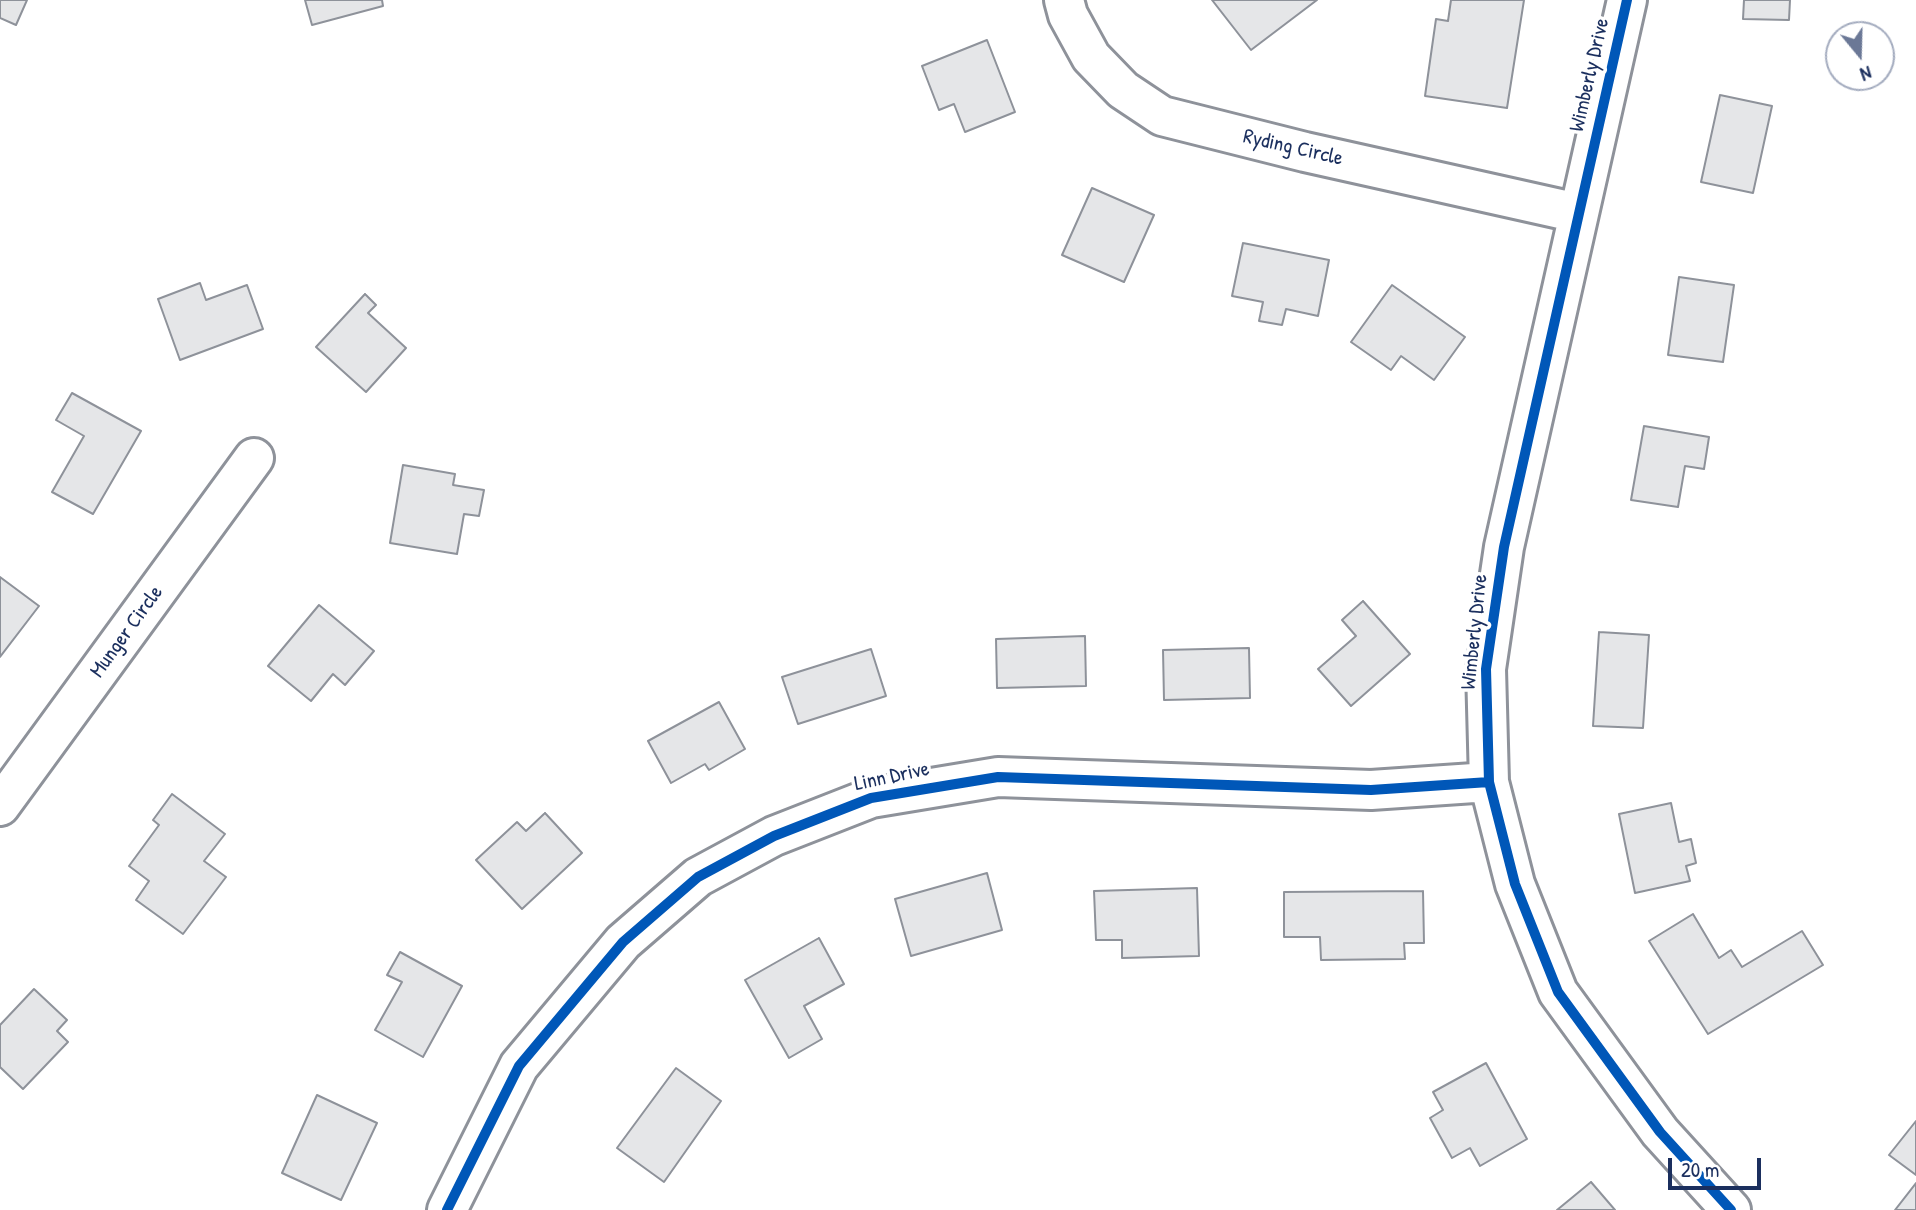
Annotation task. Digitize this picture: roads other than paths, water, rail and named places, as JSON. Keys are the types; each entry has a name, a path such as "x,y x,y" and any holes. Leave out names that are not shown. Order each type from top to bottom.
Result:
{"street":[{"name":"Ryding Circle","path":"1064,0 1091,57 1123,90 1162,116 1578,213"},
{"name":"Wimberly Drive","path":"1627,0 1504,547 1486,669 1489,782 1515,884 1558,992 1660,1132 1731,1210"},
{"name":"Munger Circle","path":"0,806 254,458"},
{"name":"Linn Drive","path":"447,1210 519,1066 623,942 698,877 774,836 871,798 998,777 1371,790 1489,782"}]}
